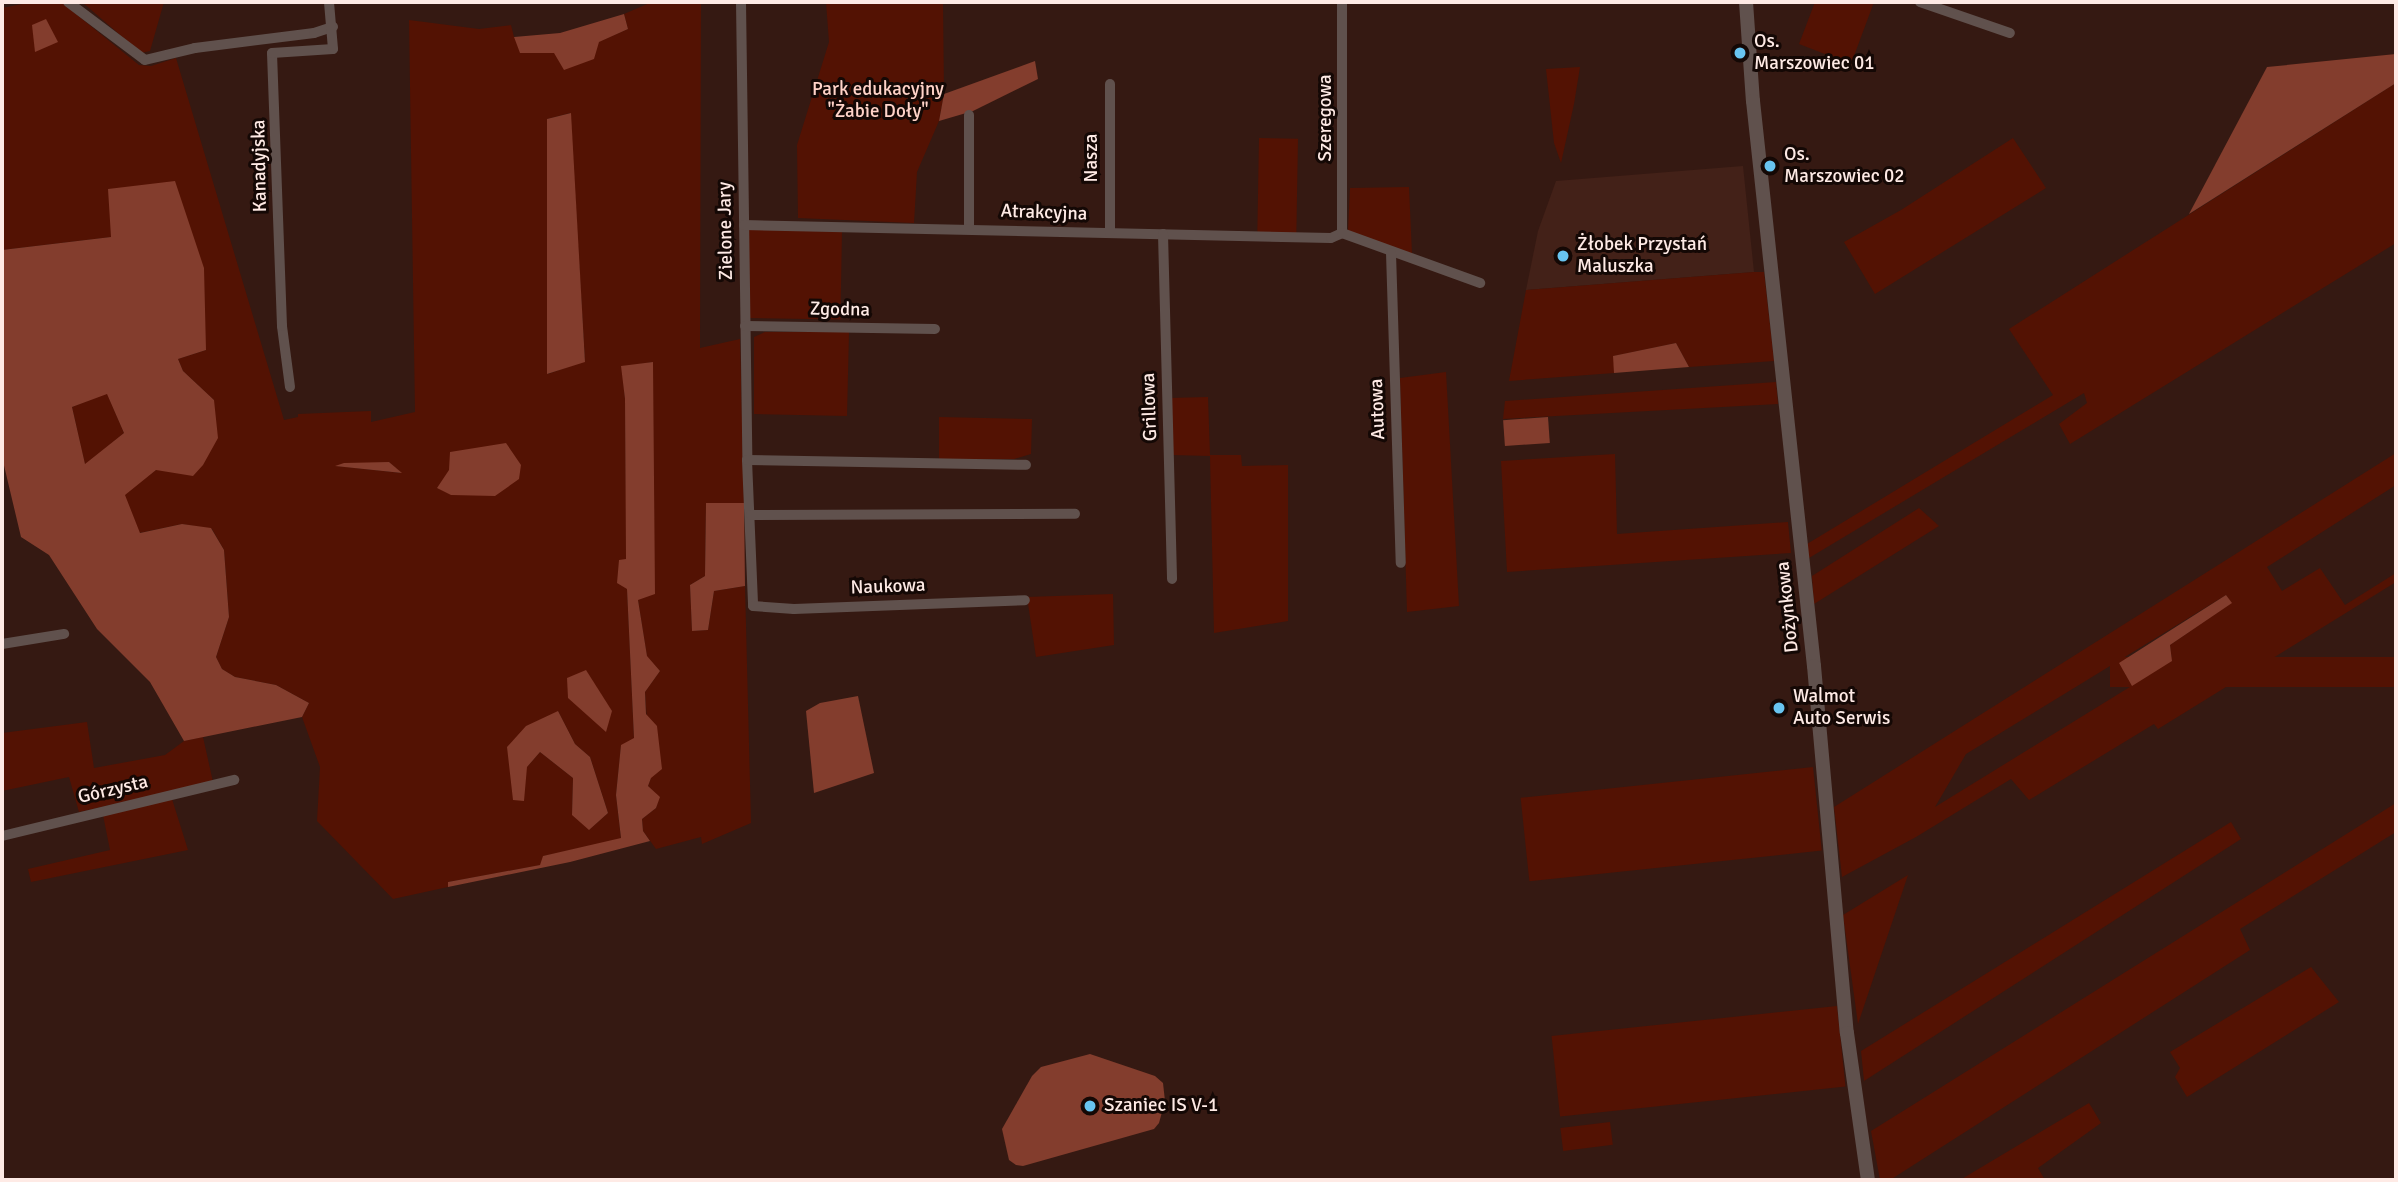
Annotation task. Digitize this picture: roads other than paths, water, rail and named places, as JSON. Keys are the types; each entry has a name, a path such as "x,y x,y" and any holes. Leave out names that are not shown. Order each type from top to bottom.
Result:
{"street":[{"path":"68,2 145,60 195,48 314,33 333,27 328,2"},
{"name":"Zielone Jary","path":"741,2 747,460 753,606"},
{"name":"Szeregowa","path":"1342,2 1342,233"},
{"name":"Dożynkowa","path":"1746,2 1753,101 1815,673 1847,1033 1868,1180"},
{"path":"1920,2 2010,33"},
{"name":"Kanadyjska","path":"290,387 282,326 272,54 334,49 333,27"},
{"name":"Nasza","path":"1110,84 1110,233"},
{"path":"969,115 969,229"},
{"name":"Atrakcyjna","path":"744,225 1331,238 1342,233"},
{"path":"1342,233 1391,253 1480,283"},
{"name":"Grillowa","path":"1163,234 1172,579"},
{"name":"Autowa","path":"1391,253 1401,563"},
{"name":"Zgodna","path":"745,327 935,329"},
{"path":"747,460 1026,465"},
{"path":"751,515 1074,514"},
{"name":"Naukowa","path":"753,606 794,608 1025,600"},
{"path":"2,644 64,634"},
{"name":"Górzysta","path":"2,836 234,780"}],"place":[{"name":"Os. Marszowiec 01","path":"1740,53"},
{"name":"Os. Marszowiec 02","path":"1770,166"},
{"name":"Żłobek Przystań Maluszka","path":"1563,256"},
{"name":"Walmot Auto Serwis","path":"1779,708"},
{"name":"Szaniec IS V-1","path":"1090,1106"}],"park label":[{"name":"Park edukacyjny \"Żabie Doły\"","path":"878,101"}]}
